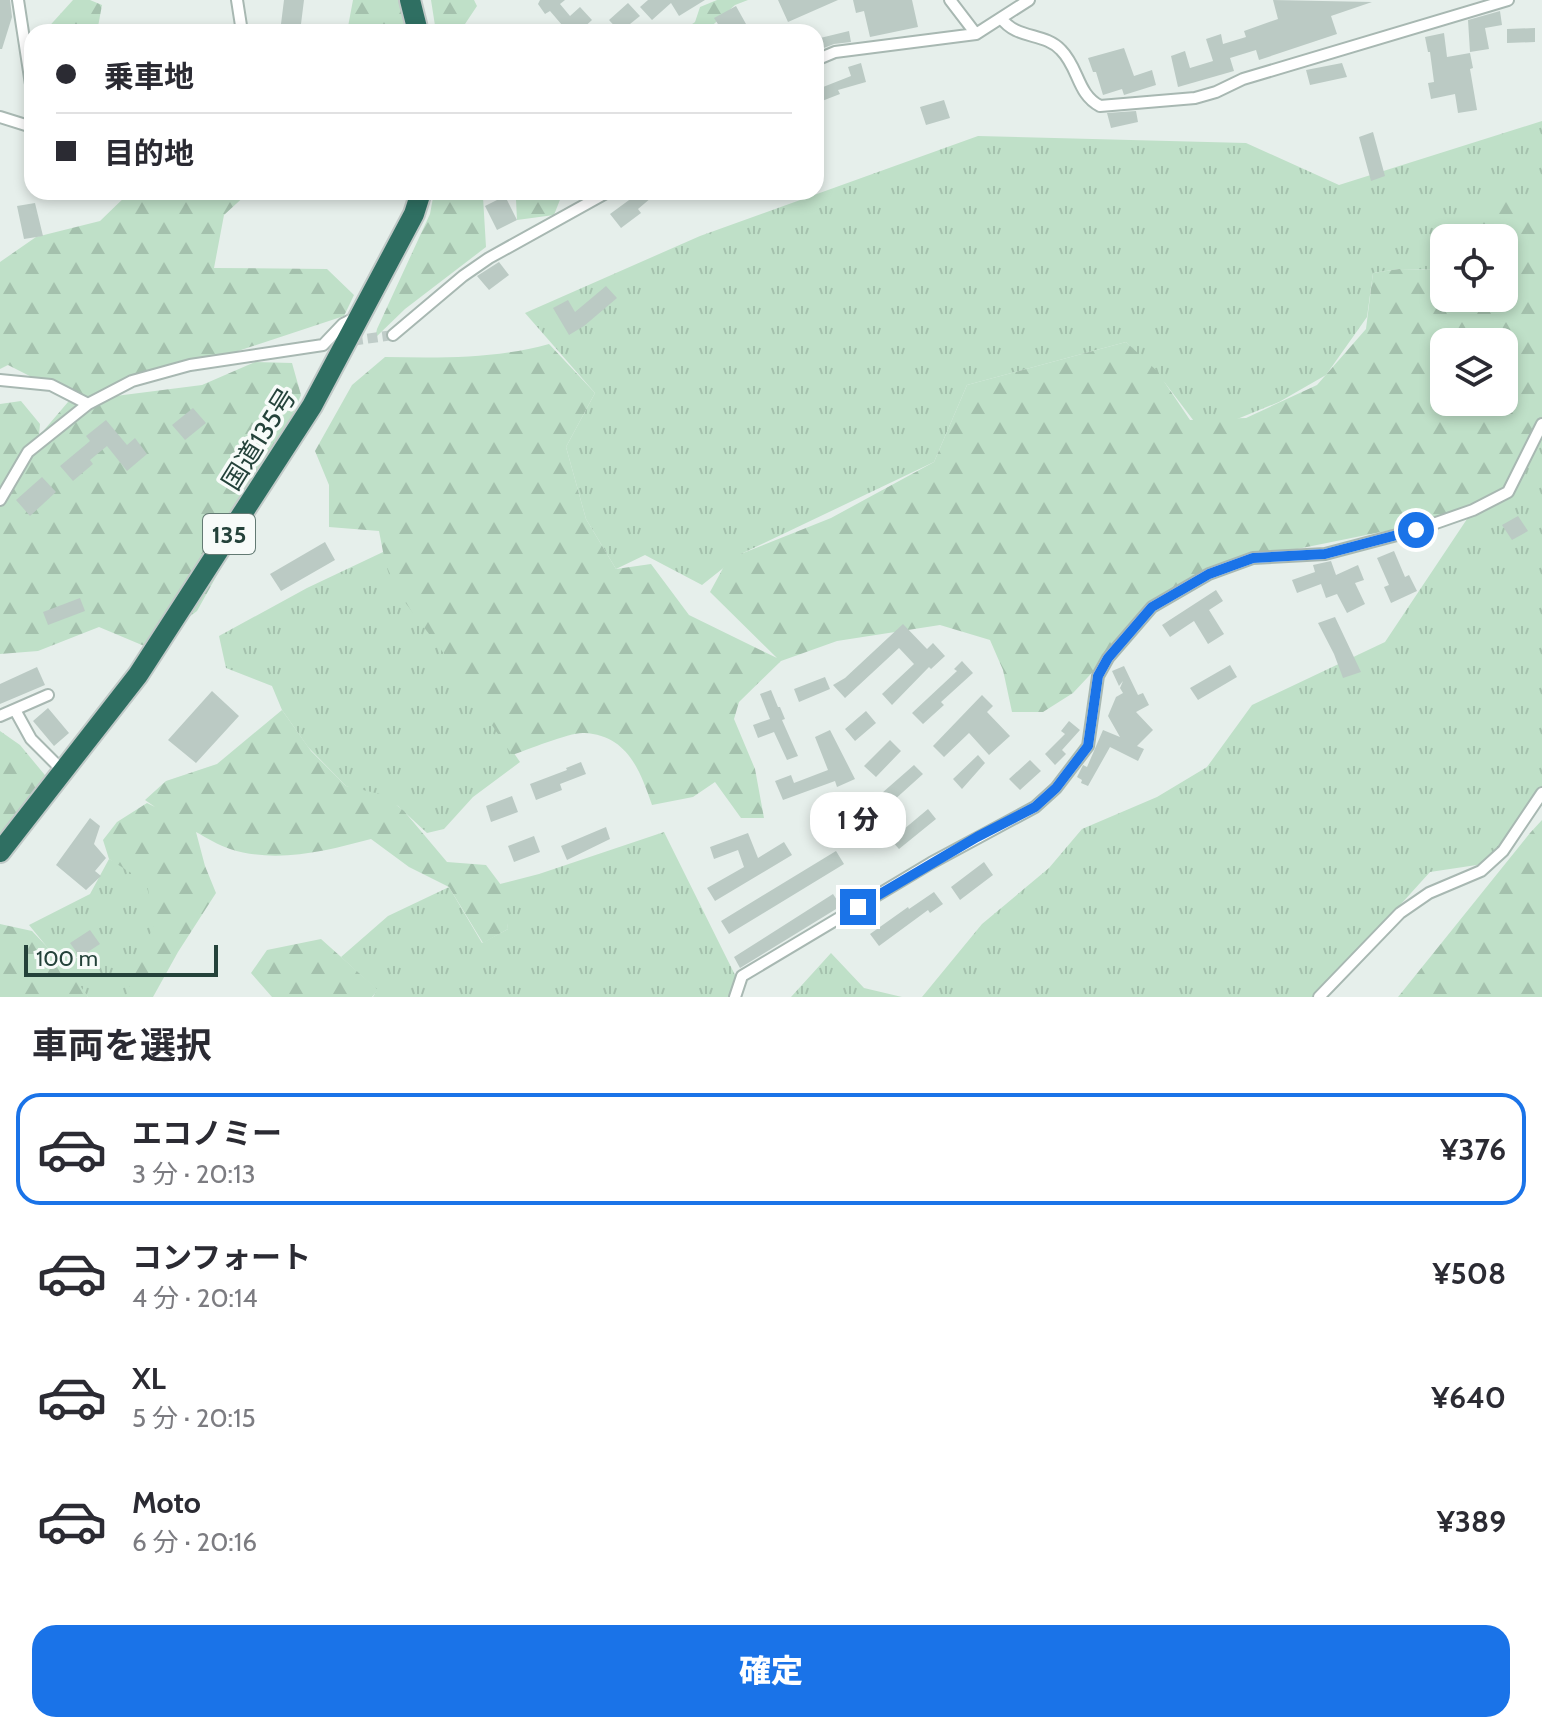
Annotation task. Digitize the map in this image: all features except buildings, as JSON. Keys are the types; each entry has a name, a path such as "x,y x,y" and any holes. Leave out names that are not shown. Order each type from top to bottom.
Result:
{"highway":[{"path":"410,0 416,24"},
{"name":"国道135号","path":"0,852 138,675 312,406 414,214 418,200"}],"street":[{"path":"18,0 24,39"},
{"path":"237,0 241,24"},
{"path":"950,0 976,34"},
{"path":"824,57 835,52 976,34 1029,0"},
{"path":"1001,18 1008,28 1049,41 1060,48 1071,62 1088,100 1100,106 1195,98 1257,74 1508,0"},
{"path":"0,117 24,124"},
{"path":"393,335 489,258 594,200"},
{"path":"0,500 28,452 88,404 132,381 190,365 323,345 343,324 361,315"},
{"path":"0,380 51,385 88,404"},
{"path":"735,997 742,976 931,863 1035,807 1056,788 1088,746 1098,676 1108,658 1152,607 1209,574 1253,558 1325,554 1416,530 1473,510 1508,492 1542,424"},
{"path":"0,716 48,695"},
{"path":"15,710 31,739 63,771"},
{"path":"1319,997 1400,913 1429,893 1481,871 1503,851 1542,793"}],"green space":[{"path":"73,0 90,0 102,5 98,24 51,24"},
{"path":"353,0 410,0 416,24 348,24"},
{"path":"431,0 474,0 477,6 465,24 435,24"},
{"path":"717,0 748,0 735,5 714,24 692,24 700,7"},
{"path":"1542,121 1542,203 1469,224 1430,224 1430,270 1399,269 1373,273 1367,317 1326,375 1279,402 1203,433 1165,383 1126,342 967,385 934,462 741,554 702,585 645,555 616,569 586,519 566,447 595,393 525,313 700,236 800,200 824,200 824,191 978,136 1246,143 1339,185"},
{"path":"1542,199 1542,421 1511,485 1455,517 1253,558 1174,594 1132,630 1073,693 1043,712 1012,712 1003,670 990,640 940,625 837,641 781,661 739,702 734,719 755,769 764,818 741,818 715,782 693,797 652,805 630,757 621,747 599,735 569,735 512,755 445,655 398,593 385,562 379,531 329,527 329,485 315,451 352,385 385,357 488,355 549,344 595,393 566,447 586,519 616,569 651,564 689,615 777,658 710,592 728,559 831,518 934,462 967,385 1126,342 1157,371 1190,420 1246,418 1317,385 1366,329 1373,273 1399,269 1430,270 1430,312 1518,312 1518,224 1459,224 1497,200"},
{"path":"122,200 240,200 224,215 214,268 327,269 354,295 344,316 229,354 141,378 92,399 202,385 255,362 292,363 301,395 246,523 197,611 149,648 99,627 38,651 0,654 0,404 21,401 40,424 39,436 68,402 79,401 8,365 0,369 0,262 36,237 100,221"},
{"path":"433,200 483,200 486,247 405,309 375,338 377,329 430,214"},
{"path":"516,200 560,200 554,215 517,220"},
{"path":"1542,394 1542,804 1490,863 1430,872 1317,997 922,997 982,924 1049,868 1082,829 1157,797 1207,767 1252,705 1385,642 1473,510"},
{"path":"383,552 404,592 520,762 473,797 444,829 427,833 398,806 346,786 308,747 282,710 272,686 226,668 219,636 307,588"},
{"path":"282,710 311,751 346,786 384,795 404,811 447,862 486,865 504,889 508,929 483,943 449,887 409,867 371,839 283,856 230,849 196,832 216,893 153,997 125,997 154,924 147,883 109,859 103,840 117,822 147,803 155,807 145,800 166,781 217,764"},
{"path":"0,731 20,745 49,780 0,844"},
{"path":"1542,820 1542,997 1398,997 1530,833"},
{"path":"664,832 739,983 737,997 373,997 377,990 341,957 388,916 449,887 482,943 508,929 500,884"},
{"path":"109,859 147,877 157,916 148,962 127,997 88,997 29,925 90,894"},
{"path":"0,924 32,931 70,971 88,997 0,997"},
{"path":"321,939 378,990 372,997 272,997 251,973 267,950"},
{"path":"831,953 864,988 902,997 791,997"}],"tunnel":[{"path":"323,345 393,335"}],"route":[{"path":"858,907 977,837 1035,807 1056,788 1088,746 1098,676 1108,658 1152,607 1209,574 1253,558 1325,554 1416,530"}]}
